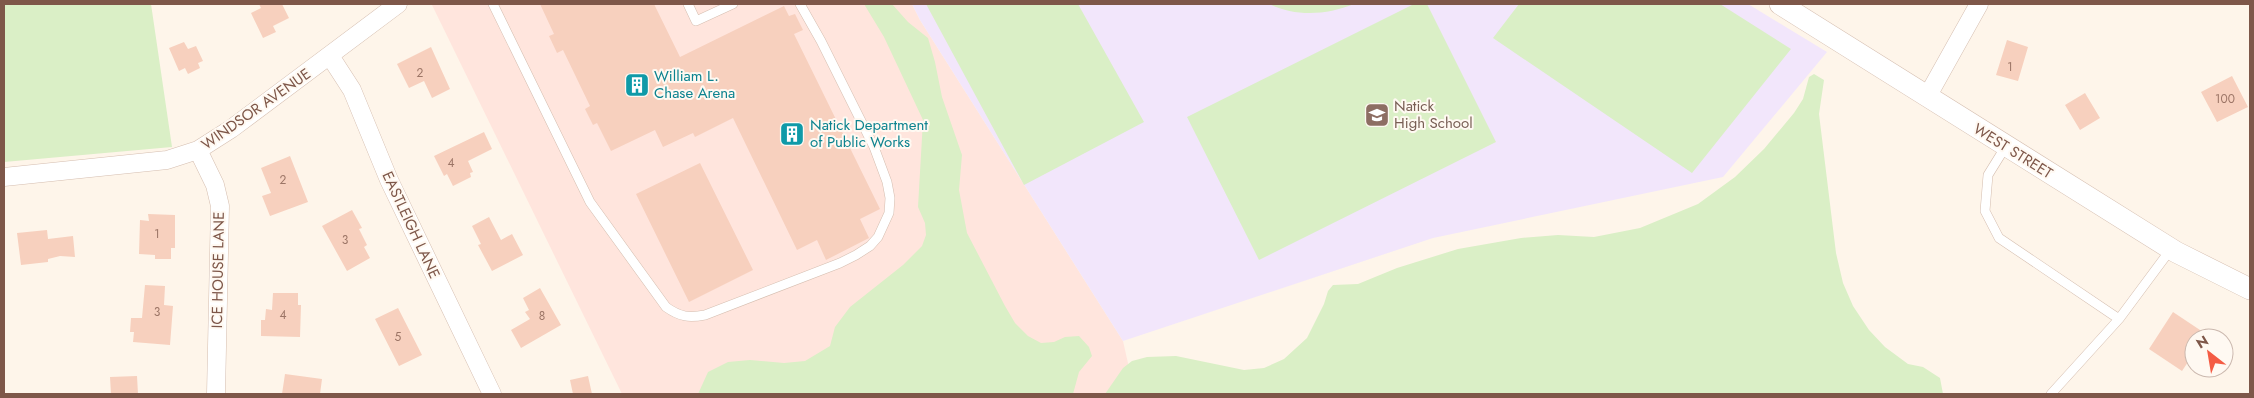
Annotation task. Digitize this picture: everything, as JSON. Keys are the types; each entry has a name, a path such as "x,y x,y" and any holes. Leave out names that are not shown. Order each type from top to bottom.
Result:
{"street":[{"name":"WINDSOR AVENUE","path":"4,177 167,160 198,150 216,140 398,4"},
{"name":"WEST STREET","path":"1780,4 2171,249 2250,289"},
{"path":"1927,97 1978,4"},
{"name":"EASTLEIGH LANE","path":"330,56 352,90 389,180 492,394"},
{"name":"ICE HOUSE LANE","path":"198,150 215,185 220,206 216,394"}],"lane":[{"path":"493,4 590,202 666,307 683,317 692,317 705,314 840,263 870,246 884,227 889,213 890,198 880,163 821,41 800,4"},
{"path":"688,4 696,21 733,4"},
{"path":"2006,146 1988,175 1984,211 2000,238 2119,319"},
{"path":"2051,394 2119,319 2171,249"}],"shaded area":[{"path":"912,4 920,20 1123,341 1135,394 622,394 432,5"},
{"name":"Natick High School","path":"912,4 1748,4 1827,52 1723,177 1433,238 1123,341 920,20"}],"green space":[{"path":"4,4 151,4 172,147 4,162"},
{"path":"864,4 892,4 908,22 928,38 942,97 962,155 959,190 967,233 1015,323 1028,336 1041,343 1054,342 1065,337 1079,336 1089,347 1092,356 1079,372 1073,394 698,394 708,372 728,362 750,360 784,363 805,361 830,346 835,327 850,307 903,265 922,246 926,235 925,223 918,207 923,120 884,37"},
{"path":"926,4 1078,4 1144,122 1024,185"},
{"path":"1269,4 1354,4 1322,12 1301,13"},
{"path":"1414,4 1427,4 1496,142 1259,260 1187,117"},
{"path":"1519,4 1720,4 1791,49 1692,173 1493,38"},
{"path":"1814,74 1824,80 1819,114 1836,253 1843,283 1853,306 1869,330 1885,347 1908,364 1923,367 1940,378 1943,394 1105,394 1123,368 1132,361 1147,357 1176,356 1244,370 1264,368 1284,359 1307,338 1324,304 1328,291 1333,285 1358,284 1397,268 1458,249 1521,238 1558,235 1594,237 1640,228 1698,204 1735,177 1764,149 1794,113 1803,99 1809,77"}],"building":[{"path":"259,4 282,4 289,18 273,26 276,32 263,38 251,13 261,8"},
{"name":"Natick Department of Public Works","path":"540,4 654,4 680,57 784,6 789,16 795,14 803,30 794,34 880,209 860,219 869,238 826,260 817,240 797,250 733,118 695,137 693,133 663,147 655,130 611,151 597,123 593,125 585,109 590,106 563,50 557,53 549,36 554,34"},
{"path":"2007,40 2028,47 2018,81 1996,75"},
{"path":"184,42 188,49 196,46 203,61 198,63 200,68 188,74 185,68 179,71 169,48"},
{"path":"431,47 450,89 432,98 424,81 409,88 397,64"},
{"path":"2232,76 2248,107 2217,122 2201,92"},
{"path":"2085,93 2100,118 2080,130 2065,105"},
{"path":"484,132 492,149 468,161 473,172 470,173 471,177 453,186 447,174 444,176 434,156"},
{"path":"290,156 308,202 270,216 262,196 271,193 261,168"},
{"path":"700,163 753,270 689,302 636,194"},
{"path":"352,210 362,228 359,229 367,245 364,247 370,258 347,271 322,226"},
{"path":"148,214 175,215 175,248 171,248 171,259 155,259 155,255 139,254 140,220 149,221"},
{"path":"489,217 501,240 512,234 523,255 492,271 478,245 481,244 472,226"},
{"path":"47,230 48,239 73,236 75,257 60,256 48,259 48,262 21,265 17,233"},
{"path":"145,285 165,286 164,305 173,306 170,345 133,342 134,332 130,332 131,318 142,318"},
{"path":"540,288 561,325 521,348 511,330 530,319 525,312 529,310 523,298"},
{"path":"273,293 298,293 298,305 301,305 300,337 261,336 261,320 265,320 266,309 272,310"},
{"path":"398,308 422,355 399,366 375,319"},
{"path":"2173,312 2197,328 2184,328 2184,368 2182,371 2149,349"},
{"path":"285,374 322,379 320,394 282,394"},
{"path":"137,376 138,394 111,394 110,377"},
{"path":"588,376 592,394 573,394 570,380"}],"place":[{"name":"William L. Chase Arena","path":"637,85"},
{"name":"Natick High School","path":"1377,115"},
{"name":"Natick Department of Public Works","path":"792,134"}]}
